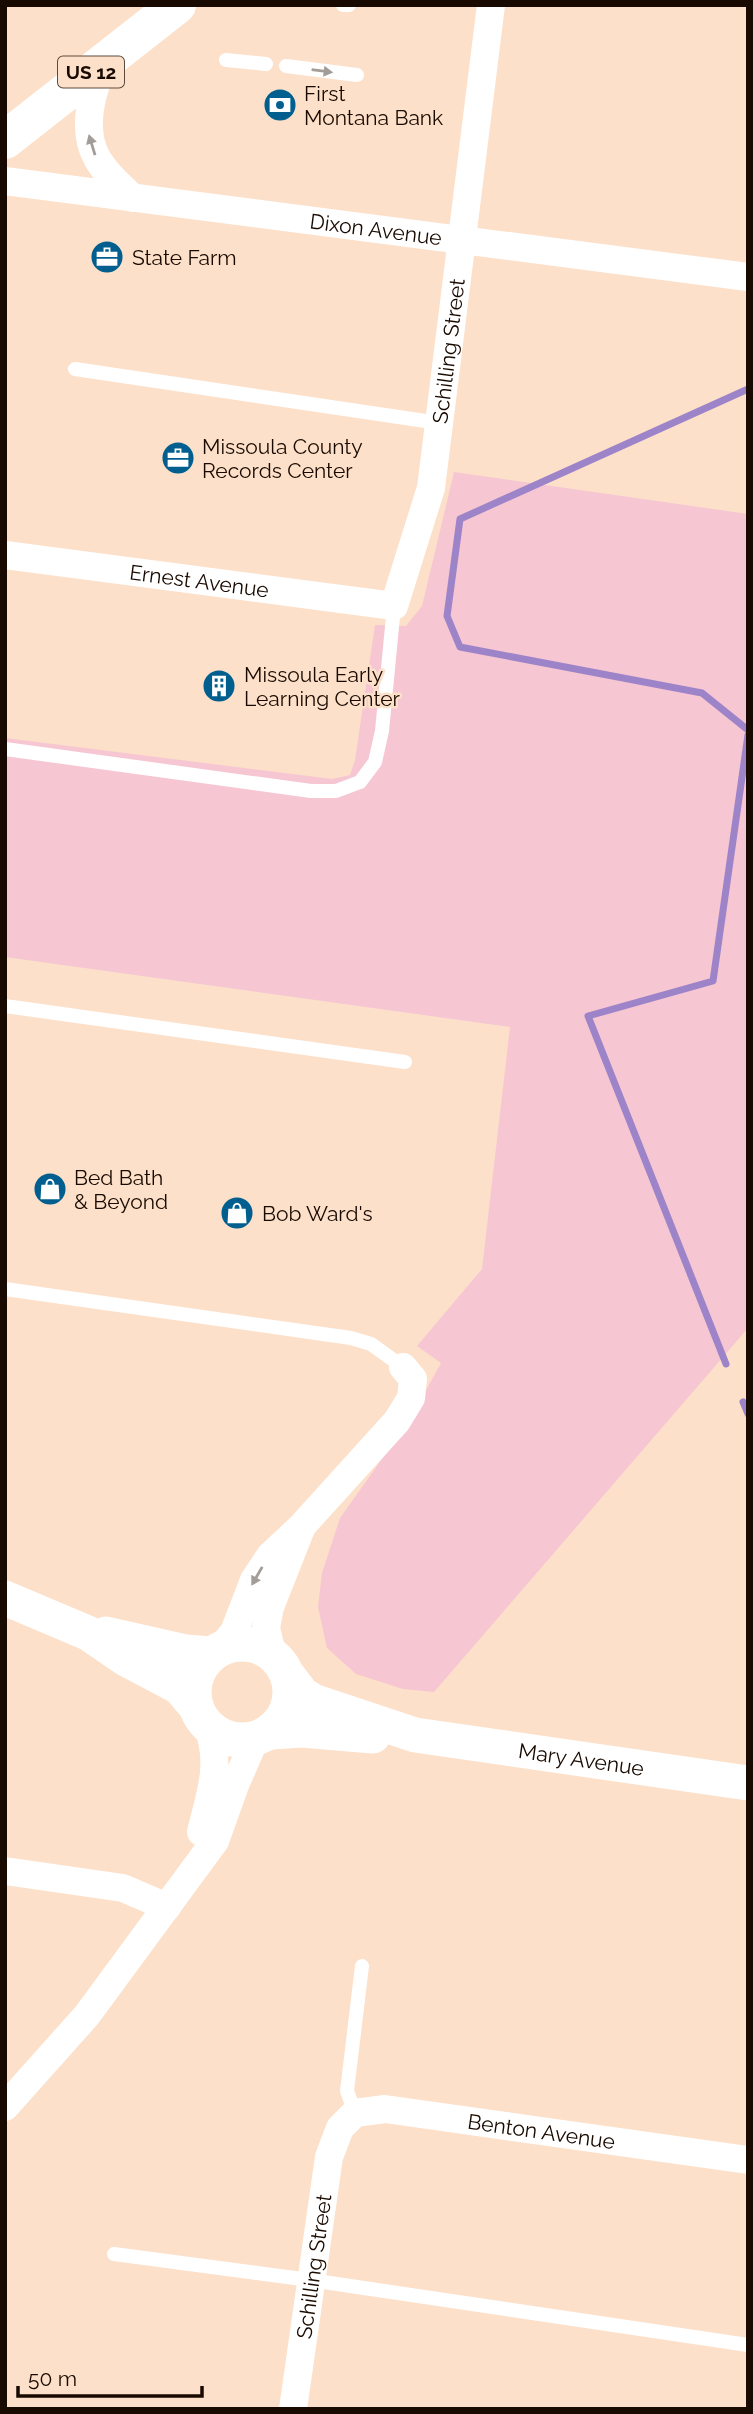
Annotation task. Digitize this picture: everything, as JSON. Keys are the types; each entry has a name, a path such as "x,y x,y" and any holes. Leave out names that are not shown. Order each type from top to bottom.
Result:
{"highway":[{"name":"US 12","path":"5,140 177,5"}],"street":[{"name":"Schilling Street","path":"394,606 431,488 491,5"},
{"path":"107,60 93,86 88,127 89,144 109,176 133,198"},
{"name":"Dixon Avenue","path":"5,181 748,277"},
{"name":"Ernest Avenue","path":"5,555 394,606"},
{"path":"167,1907 184,1883 196,1854 212,1788 215,1745 193,1692 196,1677 202,1664 234,1632 254,1580 270,1556 397,1421 411,1398 413,1379 402,1367"},
{"path":"5,2107 87,2015 215,1841 235,1785 263,1735 281,1721 289,1707 291,1692 266,1628 270,1607 302,1525"},
{"path":"5,1598 78,1629 126,1659 179,1687 202,1717 222,1737 239,1741 263,1735"},
{"path":"78,1629 112,1634 186,1652 216,1651 233,1644 246,1644 260,1647 280,1665"},
{"name":"Mary Avenue","path":"280,1665 302,1694 313,1701 415,1735 748,1783"},
{"name":"Mary Avenue","path":"263,1735 302,1730 375,1737 415,1735"},
{"path":"5,1871 122,1888 167,1907"},
{"name":"Benton Avenue","path":"347,2120 385,2109 748,2160"},
{"name":"Schilling Street","path":"293,2409 329,2157 347,2120"}],"lane":[{"path":"342,5 349,5"},
{"path":"226,60 266,64"},
{"path":"286,66 357,75"},
{"path":"75,369 439,423"},
{"path":"5,749 311,791 336,791 359,782 375,762 382,731 394,606"},
{"path":"5,1006 405,1062"},
{"path":"5,1289 351,1338 371,1344 402,1367"},
{"path":"347,2120 347,2091 362,1966"},
{"path":"114,2254 310,2280 748,2345"}],"shaded area":[{"path":"454,472 748,514 748,1328 434,1692 403,1689 356,1674 327,1648 318,1607 322,1573 340,1518 409,1421 441,1363 417,1346 482,1269 510,1027 5,957 5,738 332,779 350,775 355,760 375,625 406,626 422,606"}],"waterway":[{"path":"748,389 460,519 447,616 460,647 702,693 748,730"},
{"path":"726,1364 588,1016 713,981 748,735"},
{"path":"743,1402 748,1414"}],"place":[{"name":"First Montana Bank","path":"280,105"},
{"name":"State Farm","path":"107,257"},
{"name":"Missoula County Records Center","path":"178,458"},
{"name":"Missoula Early Learning Center","path":"219,686"},
{"name":"Bed Bath & Beyond","path":"50,1189"},
{"name":"Bob Ward's","path":"237,1213"}]}
